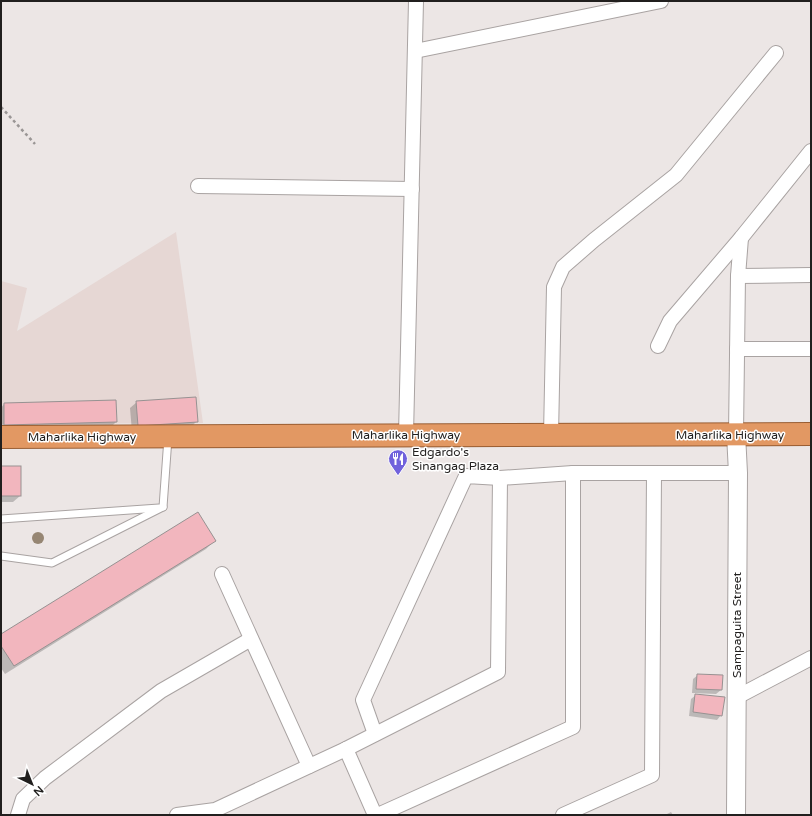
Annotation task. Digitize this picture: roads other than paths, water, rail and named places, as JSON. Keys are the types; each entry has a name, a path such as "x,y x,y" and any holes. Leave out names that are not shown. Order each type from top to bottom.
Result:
{"highway":[{"name":"Maharlika Highway","path":"1,437 811,434"}],"street":[{"path":"406,435 416,1"},
{"path":"414,51 661,1"},
{"path":"551,435 554,287 563,267 594,240 676,175 776,53"},
{"path":"658,346 670,321 741,238 811,150"},
{"path":"198,186 412,189"},
{"path":"736,434 738,276 741,238"},
{"path":"738,276 811,276"},
{"path":"737,349 811,349"},
{"name":"Sampaguita Street","path":"736,434 738,473 736,815"},
{"path":"375,734 363,700 466,476 500,478 572,473 738,473"},
{"path":"346,749 377,815 573,727 572,473"},
{"path":"563,815 652,775 654,473"},
{"path":"177,815 216,810 346,749 498,672 500,478"},
{"path":"222,574 309,766"},
{"path":"18,815 23,799 45,778 161,691 251,639"},
{"path":"737,697 811,658"}],"lane":[{"path":"163,507 169,436"},
{"path":"1,519 163,507"},
{"path":"1,556 52,563 163,507"}],"place":[{"name":"Edgardo's Sinangag Plaza","path":"398,476"}]}
